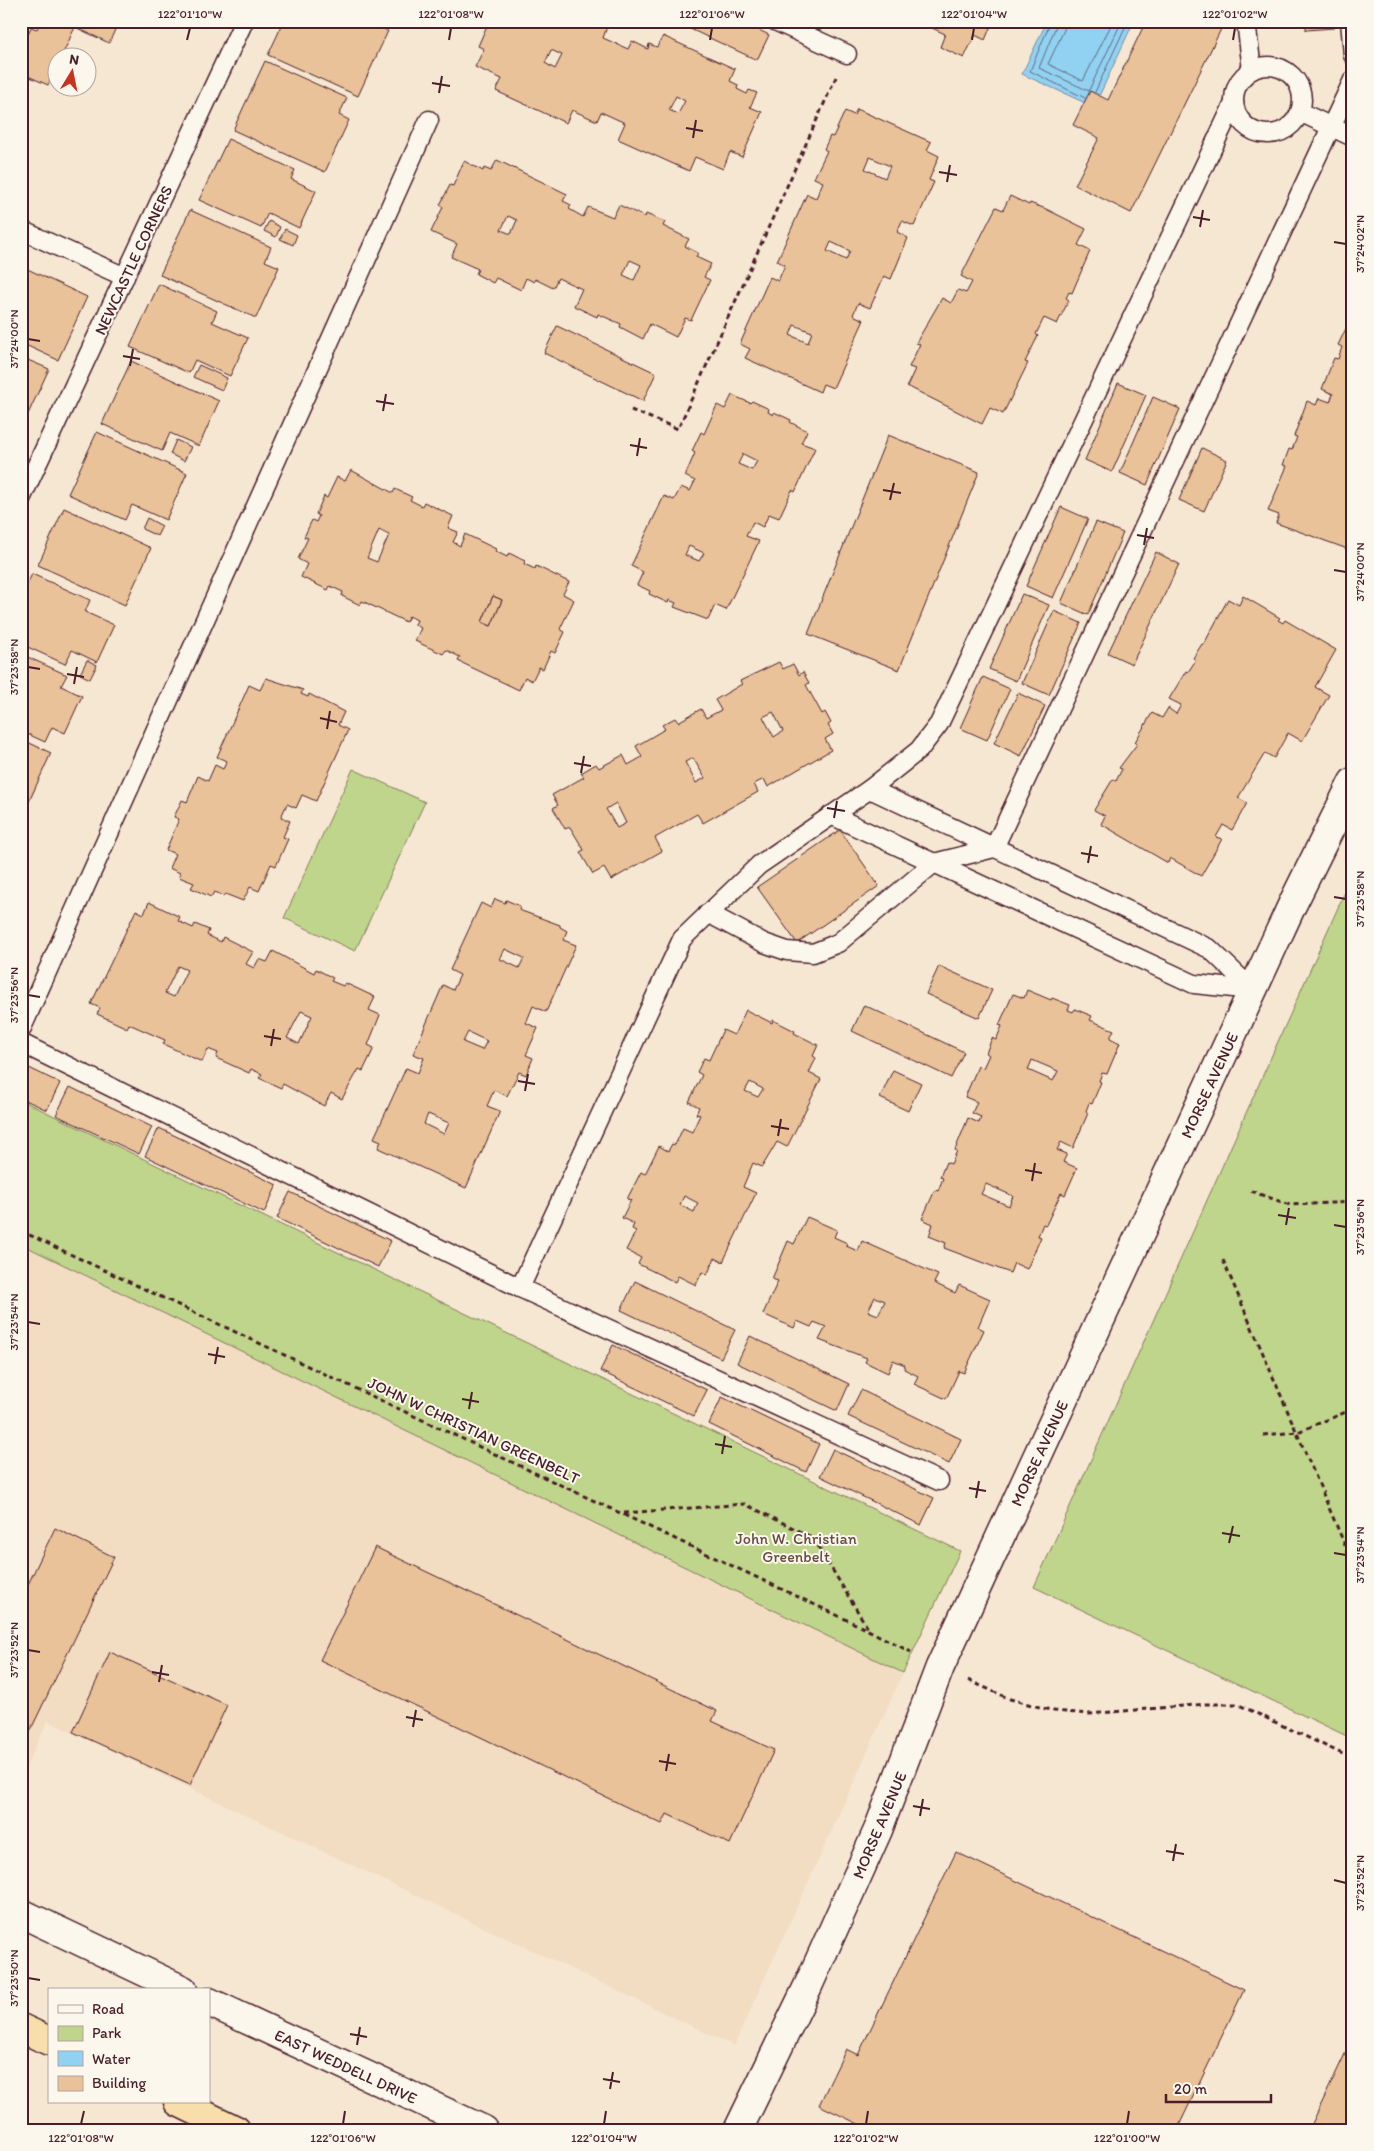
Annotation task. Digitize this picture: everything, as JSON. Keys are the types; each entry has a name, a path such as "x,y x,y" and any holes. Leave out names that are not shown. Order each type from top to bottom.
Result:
{"highway":[{"path":"21,2028 48,2041"},
{"path":"182,2104 236,2130"}],"street":[{"name":"MORSE AVENUE","path":"738,2130 808,1986 878,1830 940,1667 1253,990 1353,782"},
{"path":"21,1914 179,1988"},
{"name":"EAST WEDDELL DRIVE","path":"210,2002 484,2130"}],"lane":[{"name":"NEWCASTLE CORNERS","path":"21,499 244,21"},
{"path":"775,21 847,54"},
{"path":"1246,21 1252,70"},
{"path":"1350,21 1353,55"},
{"path":"520,1288 682,939 759,865 870,789 919,750 939,724 1234,103 1237,85 1252,70 1263,66 1275,67 1286,71 1295,79 1301,89 1302,101 1300,112 1294,122 1285,130 1274,134 1263,134 1253,131 1244,125 1238,116 1234,103"},
{"path":"708,913 764,943 787,951 813,953 838,943 934,864 994,848 1353,80"},
{"path":"1300,112 1353,138"},
{"path":"21,1030 429,120"},
{"path":"21,230 125,277"},
{"path":"870,789 1210,949 1253,990"},
{"path":"831,815 1194,984 1253,990"},
{"path":"21,1042 520,1288 939,1481"}],"path":[{"path":"631,410 678,429 847,54"},
{"path":"1251,1191 1290,1205 1353,1202"},
{"name":"JOHN W CHRISTIAN GREENBELT","path":"21,1231 869,1630 914,1654"},
{"path":"1223,1260 1353,1564"},
{"path":"1262,1435 1298,1432 1353,1409"},
{"path":"623,1514 745,1504 813,1538 869,1630"},
{"path":"976,1684 1010,1699 1054,1711 1088,1714 1206,1704 1237,1704 1353,1759"}],"shaded area":[{"path":"21,1244 903,1673 734,2046 48,1721 21,1777"}],"green space":[{"path":"353,769 425,802 355,951 284,918"},
{"path":"1353,874 1353,1739 1034,1587"},
{"name":"John W. Christian Greenbelt","path":"21,1100 960,1551 903,1673 21,1244"}],"water":[{"path":"1047,21 1134,21 1094,107 1022,74"}],"building":[{"path":"41,21 119,21 109,43 75,27 66,48 48,48 48,85 21,73 21,49 31,27 37,29"},
{"path":"284,21 367,21 388,31 358,96 268,55"},
{"path":"489,21 609,21 603,38 628,49 632,41 648,49 649,44 657,47 663,36 735,69 730,81 738,85 737,89 747,94 749,90 757,93 750,107 762,112 742,157 730,152 723,169 695,157 689,171 618,139 625,123 601,112 597,121 572,110 566,123 496,91 502,79 475,67 484,49 478,46","holes":["551,50 562,55 555,69 545,63","676,96 685,101 678,114 669,110"]},
{"path":"673,21 741,21 769,35 757,60"},
{"path":"852,21 869,21 866,28"},
{"path":"917,21 993,21 985,40 975,35 964,58 940,47 945,34"},
{"path":"1146,21 1211,21 1222,27 1131,213 1075,185 1099,138 1073,125 1090,91 1108,100"},
{"path":"1306,21 1334,21 1334,28 1306,30"},
{"path":"265,61 347,98 339,115 349,120 325,172 233,130"},
{"path":"857,109 931,142 927,150 939,156 929,180 934,182 914,226 902,221 897,232 908,238 891,279 884,276 870,308 858,303 853,315 864,320 833,388 823,384 820,392 745,358 750,349 740,344 770,277 778,281 785,265 777,261 807,194 816,198 823,182 814,178 827,151 824,149 830,136 833,137 845,111 854,115","holes":["870,157 890,166 885,178 865,169","831,242 850,251 846,260 827,251","794,325 812,332 808,343 790,335"]},
{"path":"228,139 295,170 291,179 316,191 299,228 268,213 261,228 199,200"},
{"path":"497,160 567,194 563,201 571,205 569,209 583,217 588,207 613,217 619,205 645,217 646,214 665,222 663,226 689,239 685,246 698,253 696,257 711,264 704,277 710,280 691,320 685,318 676,337 650,324 643,339 620,327 621,324 598,314 597,317 574,306 582,289 558,278 553,288 535,279 534,282 526,278 521,290 496,278 493,283 476,274 478,269 451,257 457,244 431,232 443,207 440,205 450,185 453,186 464,161 483,171 484,168 491,171","holes":["508,216 517,220 511,234 501,230","630,260 641,265 634,280 623,275"]},
{"path":"1010,196 1029,205 1030,203 1046,209 1086,229 1078,245 1090,251 1072,293 1069,292 1066,298 1069,300 1057,324 1044,318 1036,334 1038,336 1025,362 1028,363 1003,414 990,408 982,424 907,386 915,369 909,367 920,344 916,343 942,298 951,303 958,290 966,293 972,282 961,276 996,207 1003,210"},
{"path":"190,210 271,247 265,261 279,267 256,318 160,275"},
{"path":"269,221 280,227 276,237 264,231"},
{"path":"285,229 297,235 293,245 280,239"},
{"path":"21,266 87,297 58,360 21,343"},
{"path":"159,284 217,311 212,322 248,338 230,376 195,360 189,373 130,347"},
{"path":"1353,304 1353,551 1276,523 1279,515 1268,511 1287,466 1283,465 1289,449 1292,450 1297,437 1294,436 1307,401 1316,405 1319,398 1330,402 1333,394 1322,389 1334,358 1338,359 1342,347 1338,345 1352,316 1349,314"},
{"path":"557,326 656,373 643,401 544,353"},
{"path":"21,357 49,369 21,429"},
{"path":"131,361 219,401 199,446 170,433 162,451 102,424"},
{"path":"199,365 227,378 222,390 193,377"},
{"path":"1118,383 1146,395 1112,472 1085,460"},
{"path":"732,395 750,403 752,401 769,409 768,412 773,415 774,412 791,420 790,422 807,431 801,443 815,448 795,492 792,490 779,518 769,514 763,527 753,522 746,536 759,541 726,610 715,605 708,620 674,607 676,603 669,600 668,603 649,594 650,591 637,585 643,572 631,566 664,496 674,500 681,487 690,491 695,481 685,476 695,453 692,451 701,432 704,434 717,405 725,409","holes":["743,454 757,461 752,470 738,464","689,546 704,553 699,561 685,555"]},
{"path":"1153,397 1180,409 1147,485 1120,473"},
{"path":"97,432 187,473 166,520 132,505 125,520 68,494"},
{"path":"888,435 979,472 899,670 808,634"},
{"path":"176,440 191,447 184,461 170,454"},
{"path":"1202,448 1227,460 1204,511 1179,500"},
{"path":"351,470 393,493 395,489 412,497 410,500 422,506 424,502 453,516 448,528 458,532 453,542 460,546 465,534 496,549 495,551 507,557 509,553 525,561 524,564 535,569 536,566 569,582 563,594 574,600 560,629 565,632 555,653 551,651 543,669 539,667 532,681 525,677 519,690 458,661 460,657 446,650 443,654 415,641 421,628 415,625 417,620 409,616 406,622 362,601 360,605 342,596 343,592 330,586 328,590 301,577 307,564 298,559 308,538 304,537 312,520 316,522 319,516 316,514 324,496 327,498 337,477 345,481","holes":["379,530 389,535 377,562 367,558","493,596 502,600 491,626 482,622"]},
{"path":"1061,507 1088,519 1053,598 1026,586"},
{"path":"64,508 151,548 125,605 38,565"},
{"path":"147,518 162,526 157,536 142,529"},
{"path":"1096,522 1123,533 1088,615 1061,603"},
{"path":"1156,552 1179,564 1132,664 1108,653"},
{"path":"32,574 90,600 85,612 114,625 97,662 72,650 65,664 21,644 21,597"},
{"path":"1022,594 1049,605 1016,681 989,669"},
{"path":"493,596 502,600 491,626 482,622"},
{"path":"1243,596 1280,618 1278,620 1283,623 1285,620 1336,650 1315,687 1329,695 1302,741 1288,733 1274,758 1265,753 1238,798 1247,803 1232,830 1223,825 1216,837 1222,839 1201,876 1170,858 1168,863 1101,824 1105,816 1094,810 1113,779 1116,781 1122,769 1119,768 1137,744 1135,742 1152,713 1162,718 1168,708 1176,714 1181,705 1169,699 1186,671 1188,672 1196,660 1193,658 1202,644 1204,644 1228,599 1239,605"},
{"path":"1054,611 1081,623 1049,695 1022,683"},
{"path":"21,654 67,675 61,686 82,696 65,733 52,727 45,742 21,731"},
{"path":"87,660 97,665 90,679 80,674"},
{"path":"779,662 783,669 793,664 799,675 803,672 809,683 806,685 822,714 825,712 831,723 828,725 833,734 825,739 831,750 768,787 764,779 754,784 758,792 703,823 697,814 655,838 662,851 611,880 604,868 593,874 580,852 584,850 570,827 565,829 553,808 558,805 552,795 584,777 581,773 596,764 599,768 623,755 628,765 642,757 636,746 665,729 662,725 675,718 678,722 701,709 706,718 721,710 715,700 742,684 740,681","holes":["773,712 783,731 774,737 763,717","693,758 705,778 696,783 685,762","616,803 626,823 617,828 606,809"]},
{"path":"983,677 1010,689 987,740 960,728"},
{"path":"266,678 303,690 301,694 308,697 309,694 344,712 338,725 348,730 316,801 302,795 296,808 287,804 281,817 290,821 283,837 288,839 276,866 271,864 259,891 250,887 243,901 214,892 211,897 191,888 194,883 179,877 180,873 169,868 175,854 166,850 179,819 174,817 182,800 187,802 198,776 208,781 215,765 223,769 227,761 217,757 249,685 260,690"},
{"path":"1018,693 1045,706 1021,756 994,743"},
{"path":"21,739 51,753 22,817 21,816"},
{"path":"840,830 879,886 797,943 757,887"},
{"path":"495,899 505,903 506,900 520,906 519,910 560,925 560,927 567,931 563,940 576,945 546,1012 533,1006 526,1023 538,1028 526,1055 533,1058 526,1075 519,1072 507,1096 494,1090 487,1106 500,1111 466,1188 378,1148 381,1141 374,1138 406,1068 418,1073 424,1058 413,1054 443,985 453,990 460,975 450,970 481,903 491,908","holes":["505,949 524,958 519,968 500,959","468,1032 487,1041 482,1050 463,1042","428,1114 449,1123 444,1134 424,1124"]},
{"path":"149,902 180,917 178,921 193,928 195,924 209,930 207,935 221,942 223,937 253,952 246,964 254,968 259,959 267,962 273,951 314,973 316,969 333,978 331,981 343,986 345,983 375,997 369,1010 380,1015 368,1045 374,1048 363,1071 359,1069 342,1099 331,1093 324,1106 283,1084 281,1088 259,1078 262,1074 251,1069 249,1073 216,1058 218,1053 208,1049 202,1062 163,1044 165,1040 129,1024 127,1028 97,1014 100,1008 91,1004 136,910 144,914","holes":["178,966 187,970 174,997 165,993","301,1011 312,1016 299,1044 287,1038"]},
{"path":"939,966 992,990 979,1018 926,994"},
{"path":"1027,990 1051,1000 1052,998 1070,1005 1068,1010 1073,1012 1075,1009 1092,1016 1090,1020 1114,1030 1110,1038 1120,1043 1107,1074 1102,1073 1099,1081 1101,1082 1092,1104 1089,1103 1086,1111 1088,1113 1073,1148 1061,1142 1057,1150 1067,1154 1063,1162 1077,1168 1065,1195 1061,1193 1046,1225 1043,1224 1038,1236 1041,1237 1027,1269 1014,1263 1010,1273 944,1248 946,1243 929,1236 933,1224 922,1219 935,1190 938,1191 943,1178 940,1177 946,1162 951,1164 957,1151 955,1150 968,1118 979,1123 981,1117 972,1113 977,1102 965,1097 978,1066 983,1068 989,1055 986,1053 992,1038 996,1040 1002,1026 999,1025 1013,994 1024,998","holes":["1032,1060 1058,1071 1053,1081 1028,1070","986,1184 1013,1196 1009,1206 981,1194"]},
{"path":"864,1005 964,1052 951,1078 852,1031"},
{"path":"746,1010 772,1023 773,1020 795,1031 794,1033 818,1045 813,1056 816,1058 809,1073 821,1079 787,1147 777,1142 762,1167 753,1163 743,1187 756,1193 723,1262 715,1258 707,1275 702,1272 696,1285 678,1276 675,1282 638,1264 641,1258 626,1250 636,1231 632,1229 634,1224 622,1218 631,1200 627,1199 641,1172 645,1174 659,1146 668,1151 672,1144 675,1145 683,1128 692,1132 700,1115 696,1114 699,1107 689,1102 702,1075 697,1072 704,1058 709,1060 723,1030 734,1035","holes":["750,1082 763,1089 758,1097 745,1091","684,1196 698,1203 694,1212 680,1205"]},
{"path":"21,1064 60,1083 47,1110 21,1098"},
{"path":"893,1070 921,1083 908,1111 880,1098"},
{"path":"70,1087 152,1127 139,1154 56,1115"},
{"path":"159,1128 277,1185 264,1213 145,1156"},
{"path":"290,1192 391,1241 378,1267 277,1218"},
{"path":"807,1217 837,1230 834,1237 847,1243 846,1246 858,1251 862,1241 938,1275 934,1283 955,1293 959,1285 990,1299 978,1327 984,1330 964,1373 959,1371 946,1399 914,1384 918,1376 904,1369 905,1365 893,1360 888,1373 865,1362 867,1358 819,1340 826,1327 814,1322 811,1327 797,1321 794,1328 763,1314 778,1281 772,1279 788,1241 794,1244","holes":["875,1297 885,1301 878,1315 868,1311"]},
{"path":"635,1281 735,1330 721,1358 621,1310"},
{"path":"750,1336 849,1384 837,1411 737,1363"},
{"path":"613,1345 707,1390 694,1416 600,1371"},
{"path":"861,1390 961,1439 949,1464 848,1416"},
{"path":"722,1397 819,1444 806,1472 709,1424"},
{"path":"833,1449 934,1498 921,1525 820,1476"},
{"path":"55,1528 114,1557 21,1750 21,1599"},
{"path":"375,1547 717,1711 712,1721 774,1750 730,1844 667,1814 662,1824 320,1660"},
{"path":"110,1652 227,1705 190,1785 73,1732"},
{"path":"956,1852 1244,1990 1177,2130 871,2130 819,2105 846,2049 858,2055"},
{"path":"1353,2037 1353,2130 1309,2130"}]}
